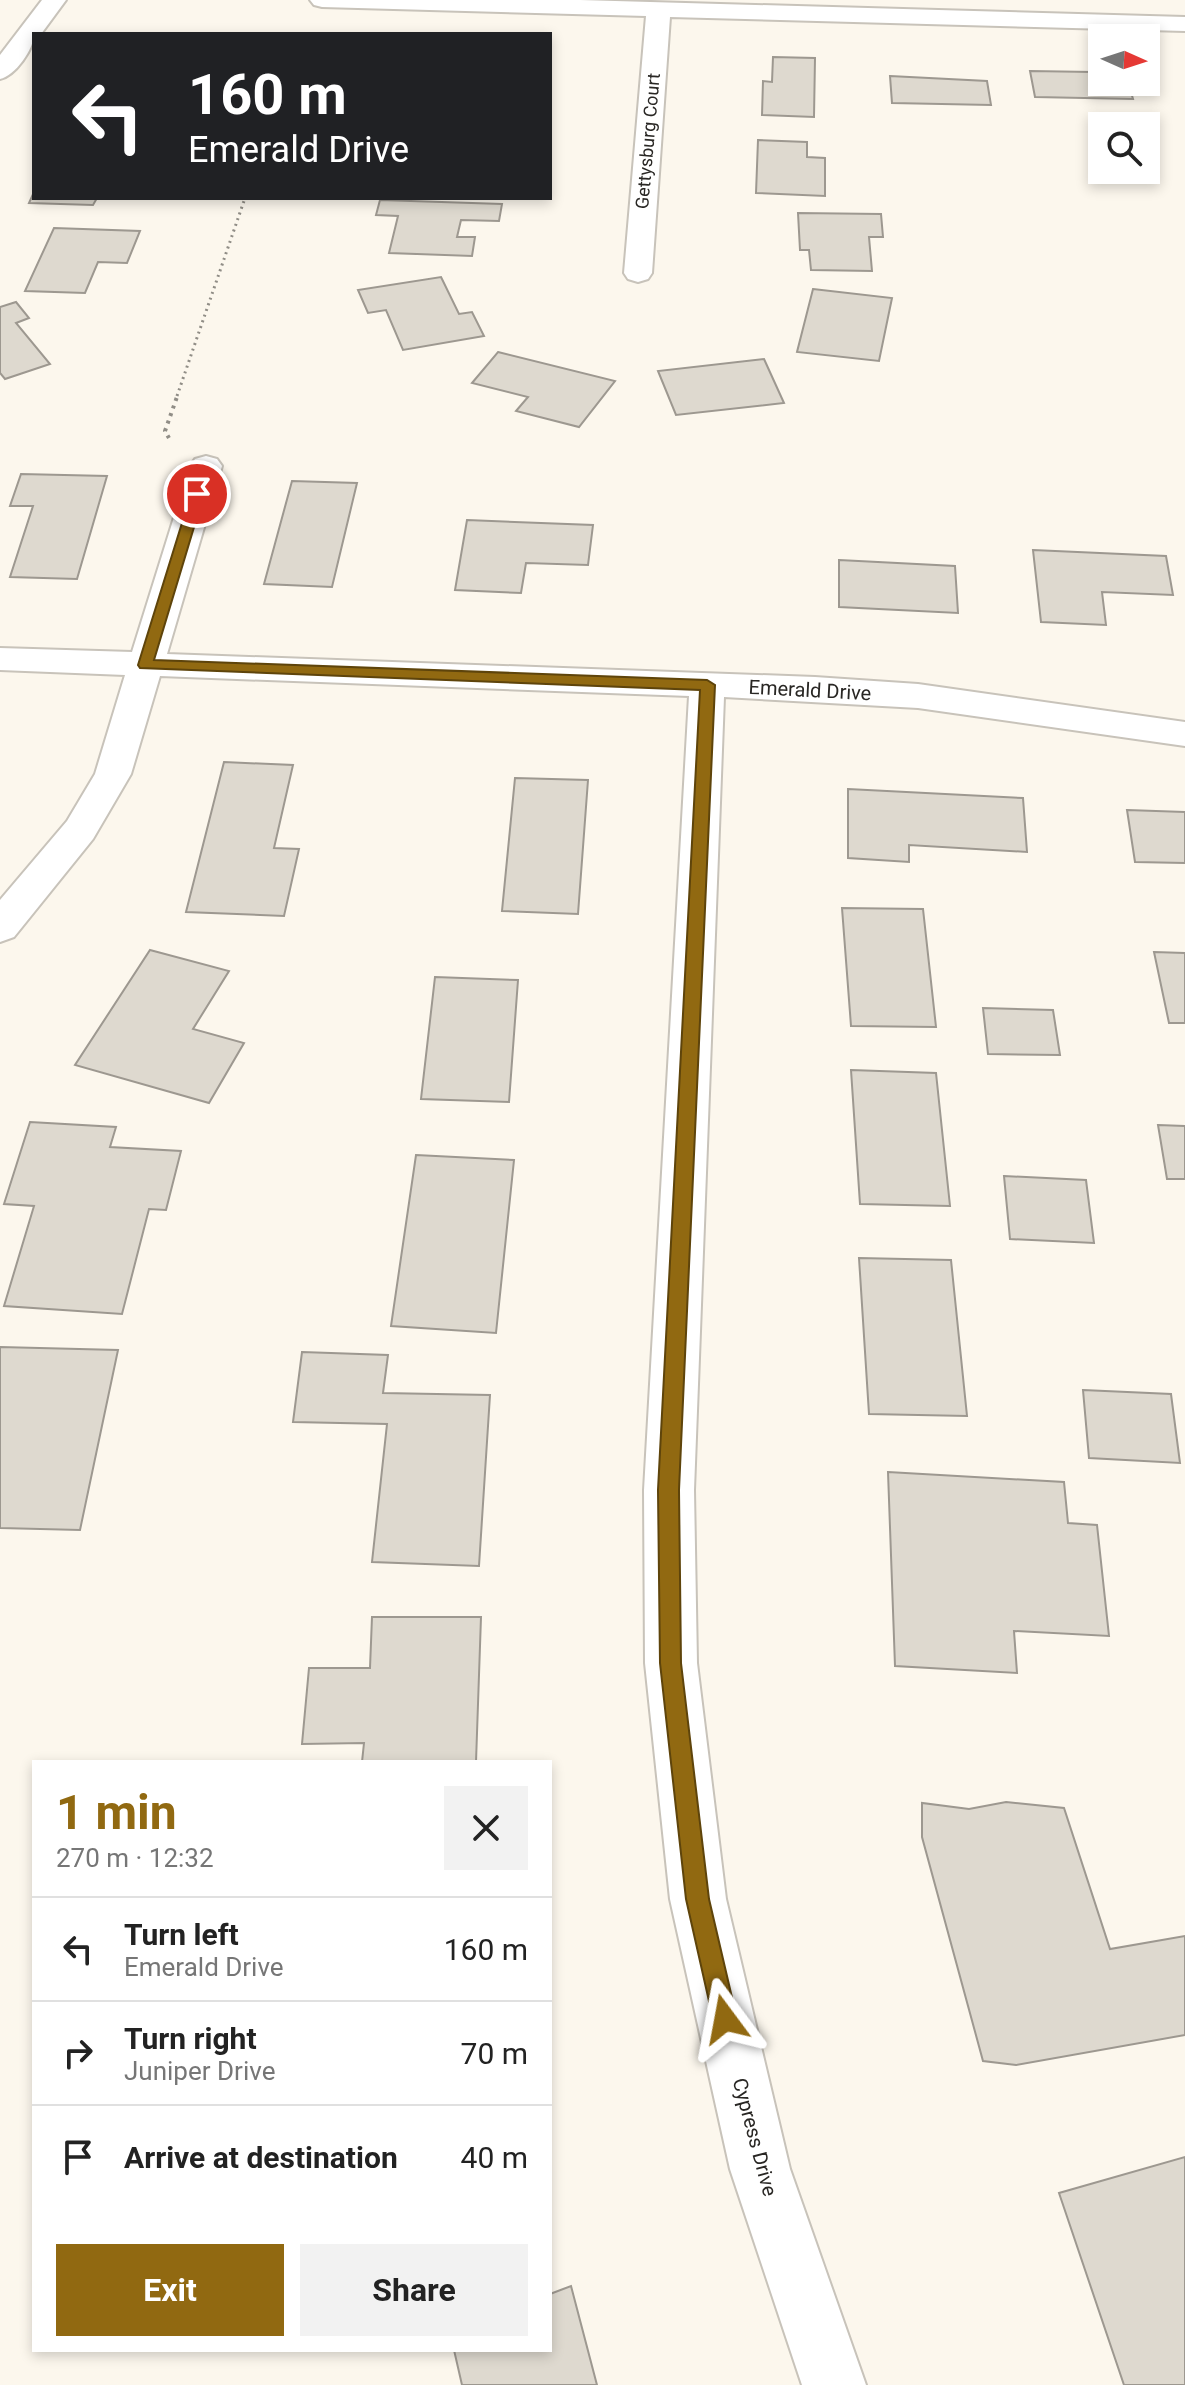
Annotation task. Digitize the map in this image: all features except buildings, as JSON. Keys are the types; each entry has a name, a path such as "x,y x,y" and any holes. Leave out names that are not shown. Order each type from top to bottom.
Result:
{"street":[{"path":"0,72 54,0"},
{"path":"322,0 1185,24"},
{"name":"Gettysburg Court","path":"638,273 658,10"},
{"path":"0,927 80,830 113,774 206,466"},
{"name":"Emerald Drive","path":"0,659 707,685 918,696 1185,734"},
{"name":"Cypress Drive","path":"707,685 669,1490 671,1663 698,1899 760,2169 834,2385"}],"path":[{"path":"173,444 165,431 244,200"}],"route":[{"path":"197,494 145,665 707,685 669,1490 671,1663 698,1899 725,2019"}]}
